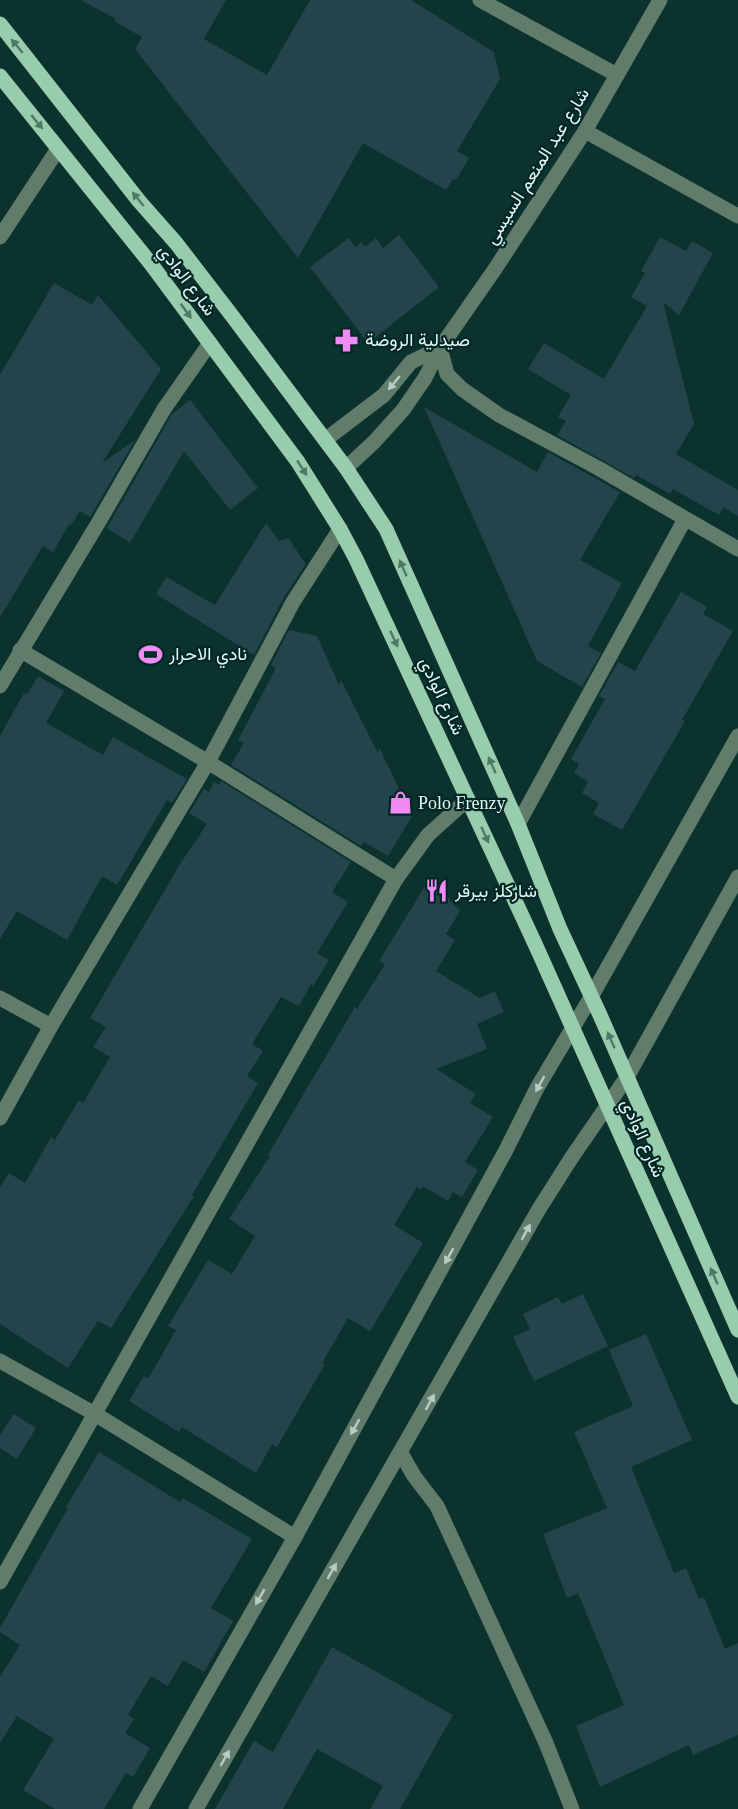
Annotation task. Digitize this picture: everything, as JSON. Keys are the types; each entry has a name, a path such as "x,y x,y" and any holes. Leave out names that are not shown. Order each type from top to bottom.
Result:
{"main road":[{"name":"شارع الوادي","path":"0,24 138,201 176,243 346,468 386,529 518,824 560,929 738,1330"},
{"name":"شارع الوادي","path":"0,76 152,264 298,462 340,529 536,946 738,1397"}],"street":[{"path":"480,0 617,75"},
{"name":"شارع عبد المنعم السيسي","path":"346,468 403,410 425,378 440,348 495,269 585,131 660,0"},
{"path":"585,131 738,216"},
{"path":"0,237 58,149"},
{"path":"0,686 98,525 164,409 210,343"},
{"path":"440,348 447,374 462,389 499,415 598,468 738,549"},
{"name":"شارع عبد المنعم السيسي","path":"325,440 384,395 411,362 440,348"},
{"path":"518,824 685,519"},
{"path":"0,1118 51,1026 208,762 293,602 340,529"},
{"path":"20,650 208,762 396,879"},
{"path":"140,1809 295,1537 506,1150 537,1088 738,736"},
{"path":"0,1582 396,879 428,835 468,799"},
{"path":"196,1809 539,1209 627,1077 738,877"},
{"path":"0,998 51,1026"},
{"path":"0,1361 95,1414 295,1537"},
{"path":"401,1453 414,1476 437,1506 546,1743 572,1809"}],"building":[{"path":"81,0 226,0 204,39 267,75 310,0 411,0 494,52 500,79 457,151 469,158 456,180 453,179 446,190 363,143 298,258 135,49 142,37 114,21 116,19"},
{"path":"399,235 439,287 368,343 310,267 349,238 355,247 361,242 365,247 376,238 383,248"},
{"path":"660,237 686,251 692,241 713,253 679,315 663,302 694,424 676,454 738,490 738,516 723,507 719,515 673,489 670,494 636,475 634,478 557,435 566,421 558,417 571,395 528,369 544,343 604,379 647,306 631,297 645,273 641,271"},
{"path":"54,283 92,305 98,295 161,369 102,463 135,440 90,517 80,511 71,525 69,524 53,552 43,546 0,617 0,375"},
{"path":"190,400 258,488 230,510 184,451 130,543 107,528 172,414"},
{"path":"424,407 537,472 548,452 620,492 580,560 622,583 588,646 601,653 582,687 537,661"},
{"path":"266,523 279,541 288,538 306,564 284,597 254,655 156,594 166,577 215,605"},
{"path":"681,592 707,607 703,614 733,631 682,720 685,721 622,830 593,814 599,803 582,793 588,782 574,773 579,764 571,759 605,699 599,696 618,662 635,671"},
{"path":"289,630 317,636 339,685 341,680 378,753 380,749 412,816 388,856 364,842 361,846 231,765 244,743 238,740 276,668 271,665"},
{"path":"38,676 64,691 46,723 103,755 113,737 187,779 172,803 167,800 117,885 102,876 67,940 17,911 0,939 0,736 24,693 27,694"},
{"path":"221,781 351,862 332,892 348,902 317,953 329,960 313,986 311,984 299,1006 281,997 252,1044 263,1051 247,1076 258,1083 192,1195 194,1196 111,1328 98,1321 68,1368 0,1324 0,1187 9,1173 25,1183 51,1137 55,1140 79,1100 83,1103 110,1057 93,1047 106,1027 90,1018 180,864 207,824 189,813 204,789 209,792 214,782 219,785"},
{"path":"430,878 460,911 446,934 455,940 436,971 480,998 495,991 504,1012 477,1024 487,1049 436,1069 476,1094 470,1103 493,1117 465,1162 478,1170 462,1197 453,1192 448,1201 423,1186 421,1190 417,1187 394,1225 423,1243 370,1331 348,1318 322,1363 325,1364 277,1447 272,1444 256,1473 182,1427 179,1432 129,1401 144,1376 148,1379 176,1330 168,1326 208,1260 232,1274 255,1236 229,1219 270,1156 268,1155 355,1007 357,1009 385,964 379,961"},
{"path":"583,1294 608,1346 534,1381 513,1337 530,1329 523,1314 558,1297 562,1304"},
{"path":"646,1334 692,1440 631,1467 674,1573 686,1568 699,1599 704,1597 725,1649 738,1643 738,1735 693,1755 689,1745 600,1787 576,1726 624,1705 578,1593 567,1598 543,1534 607,1508 574,1432 633,1406 609,1350"},
{"path":"14,1414 36,1428 17,1459 0,1448 0,1435"},
{"path":"99,1452 180,1502 183,1498 252,1539 211,1608 233,1621 204,1672 183,1660 168,1686 151,1676 128,1715 134,1719 125,1733 150,1748 133,1777 126,1773 104,1809 55,1809 23,1790 54,1739 17,1716 0,1743 0,1677 20,1645 0,1632 0,1628"},
{"path":"332,1647 453,1715 400,1809 370,1809 383,1786 317,1749 283,1809 215,1809 254,1741 273,1752"}],"place":[{"name":"صيدلية الروضة","path":"347,340"},
{"name":"نادي الاحرار","path":"151,654"},
{"name":"Polo Frenzy","path":"400,803"},
{"name":"شاركلز بيرقر","path":"437,891"}]}
